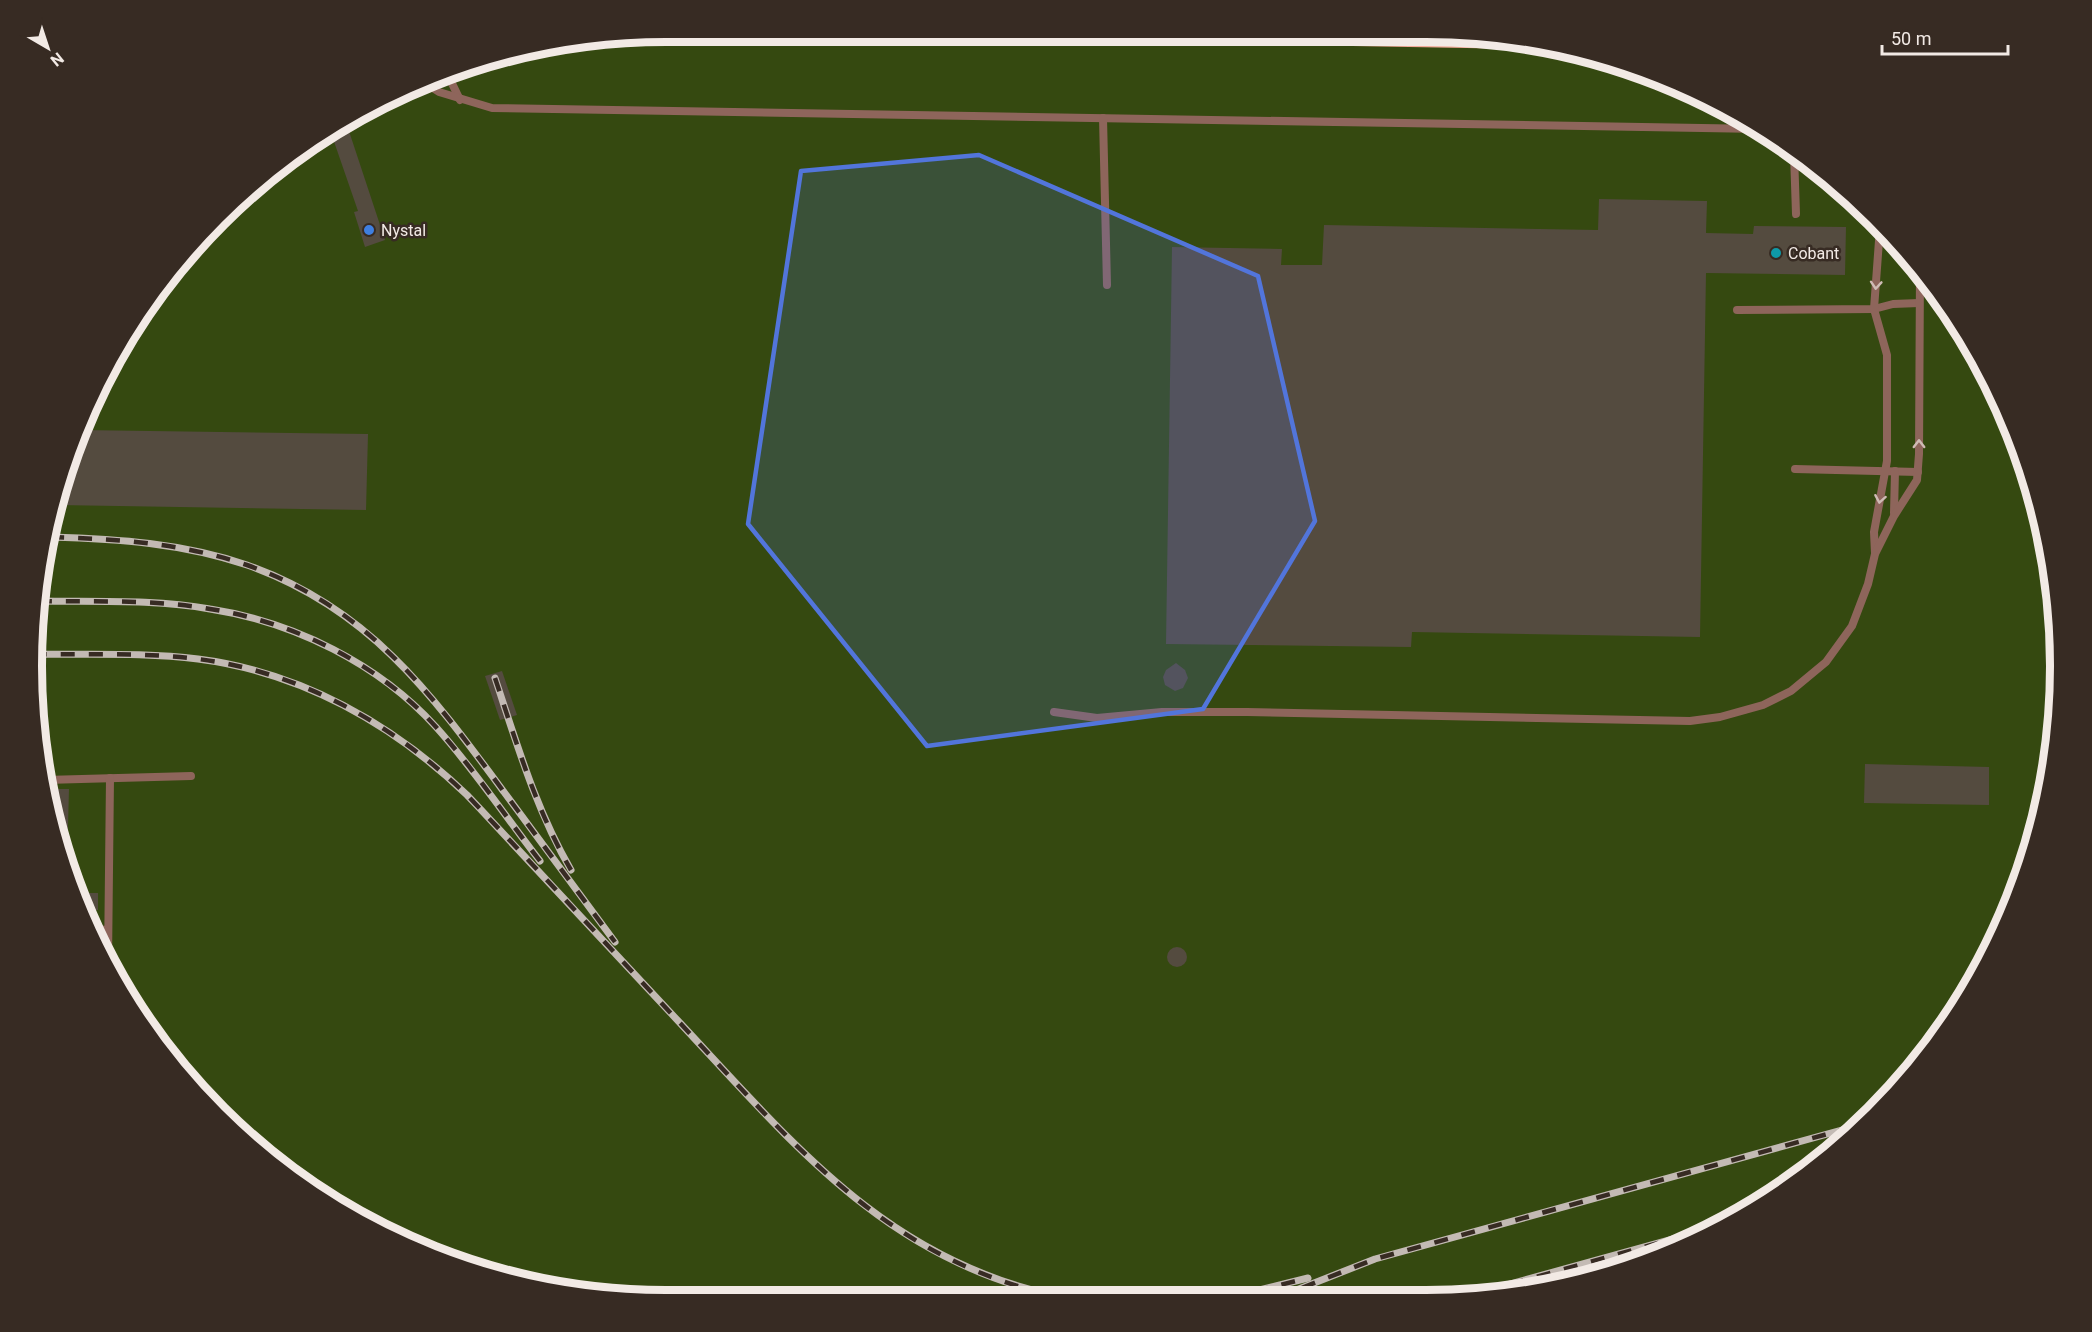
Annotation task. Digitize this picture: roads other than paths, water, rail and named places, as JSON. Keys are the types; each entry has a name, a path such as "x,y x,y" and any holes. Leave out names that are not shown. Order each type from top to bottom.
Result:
{"lane":[{"path":"451,80 460,100"},
{"path":"432,87 460,100 492,108 1742,129"},
{"path":"1103,118 1107,285"},
{"path":"1794,162 1796,214"},
{"path":"1879,238 1874,309 1887,355 1890,471 1896,500 1894,516"},
{"path":"1054,712 1097,718 1162,712 1673,721 1720,717 1748,710 1791,691 1826,662 1852,626 1868,584 1875,554 1894,516 1917,480 1920,284"},
{"path":"1737,310 1874,309 1893,304 1919,303"},
{"path":"1795,469 1918,472"},
{"path":"1875,554 1874,532 1890,471"},
{"path":"53,780 191,776"},
{"path":"108,946 110,778"},
{"path":"100,929 108,930"}],"railway":[{"path":"56,537 125,541 174,547 247,565 290,583 328,605 363,630 423,688 450,721 615,942"},
{"path":"45,601 146,602 210,609 273,624 333,649 362,665 388,684 436,727 540,861"},
{"path":"42,654 157,655 236,666 309,689 377,724 438,769 467,795 764,1113 849,1193 896,1228 946,1257 1001,1280 1037,1290"},
{"path":"495,678 537,800 571,870"},
{"path":"1296,1290 1375,1259 1843,1130"},
{"path":"1506,1285 1676,1238"},
{"path":"1259,1290 1308,1278"}],"place":[{"name":"Nystal","path":"369,230"},
{"name":"Cobant","path":"1776,253"}]}
